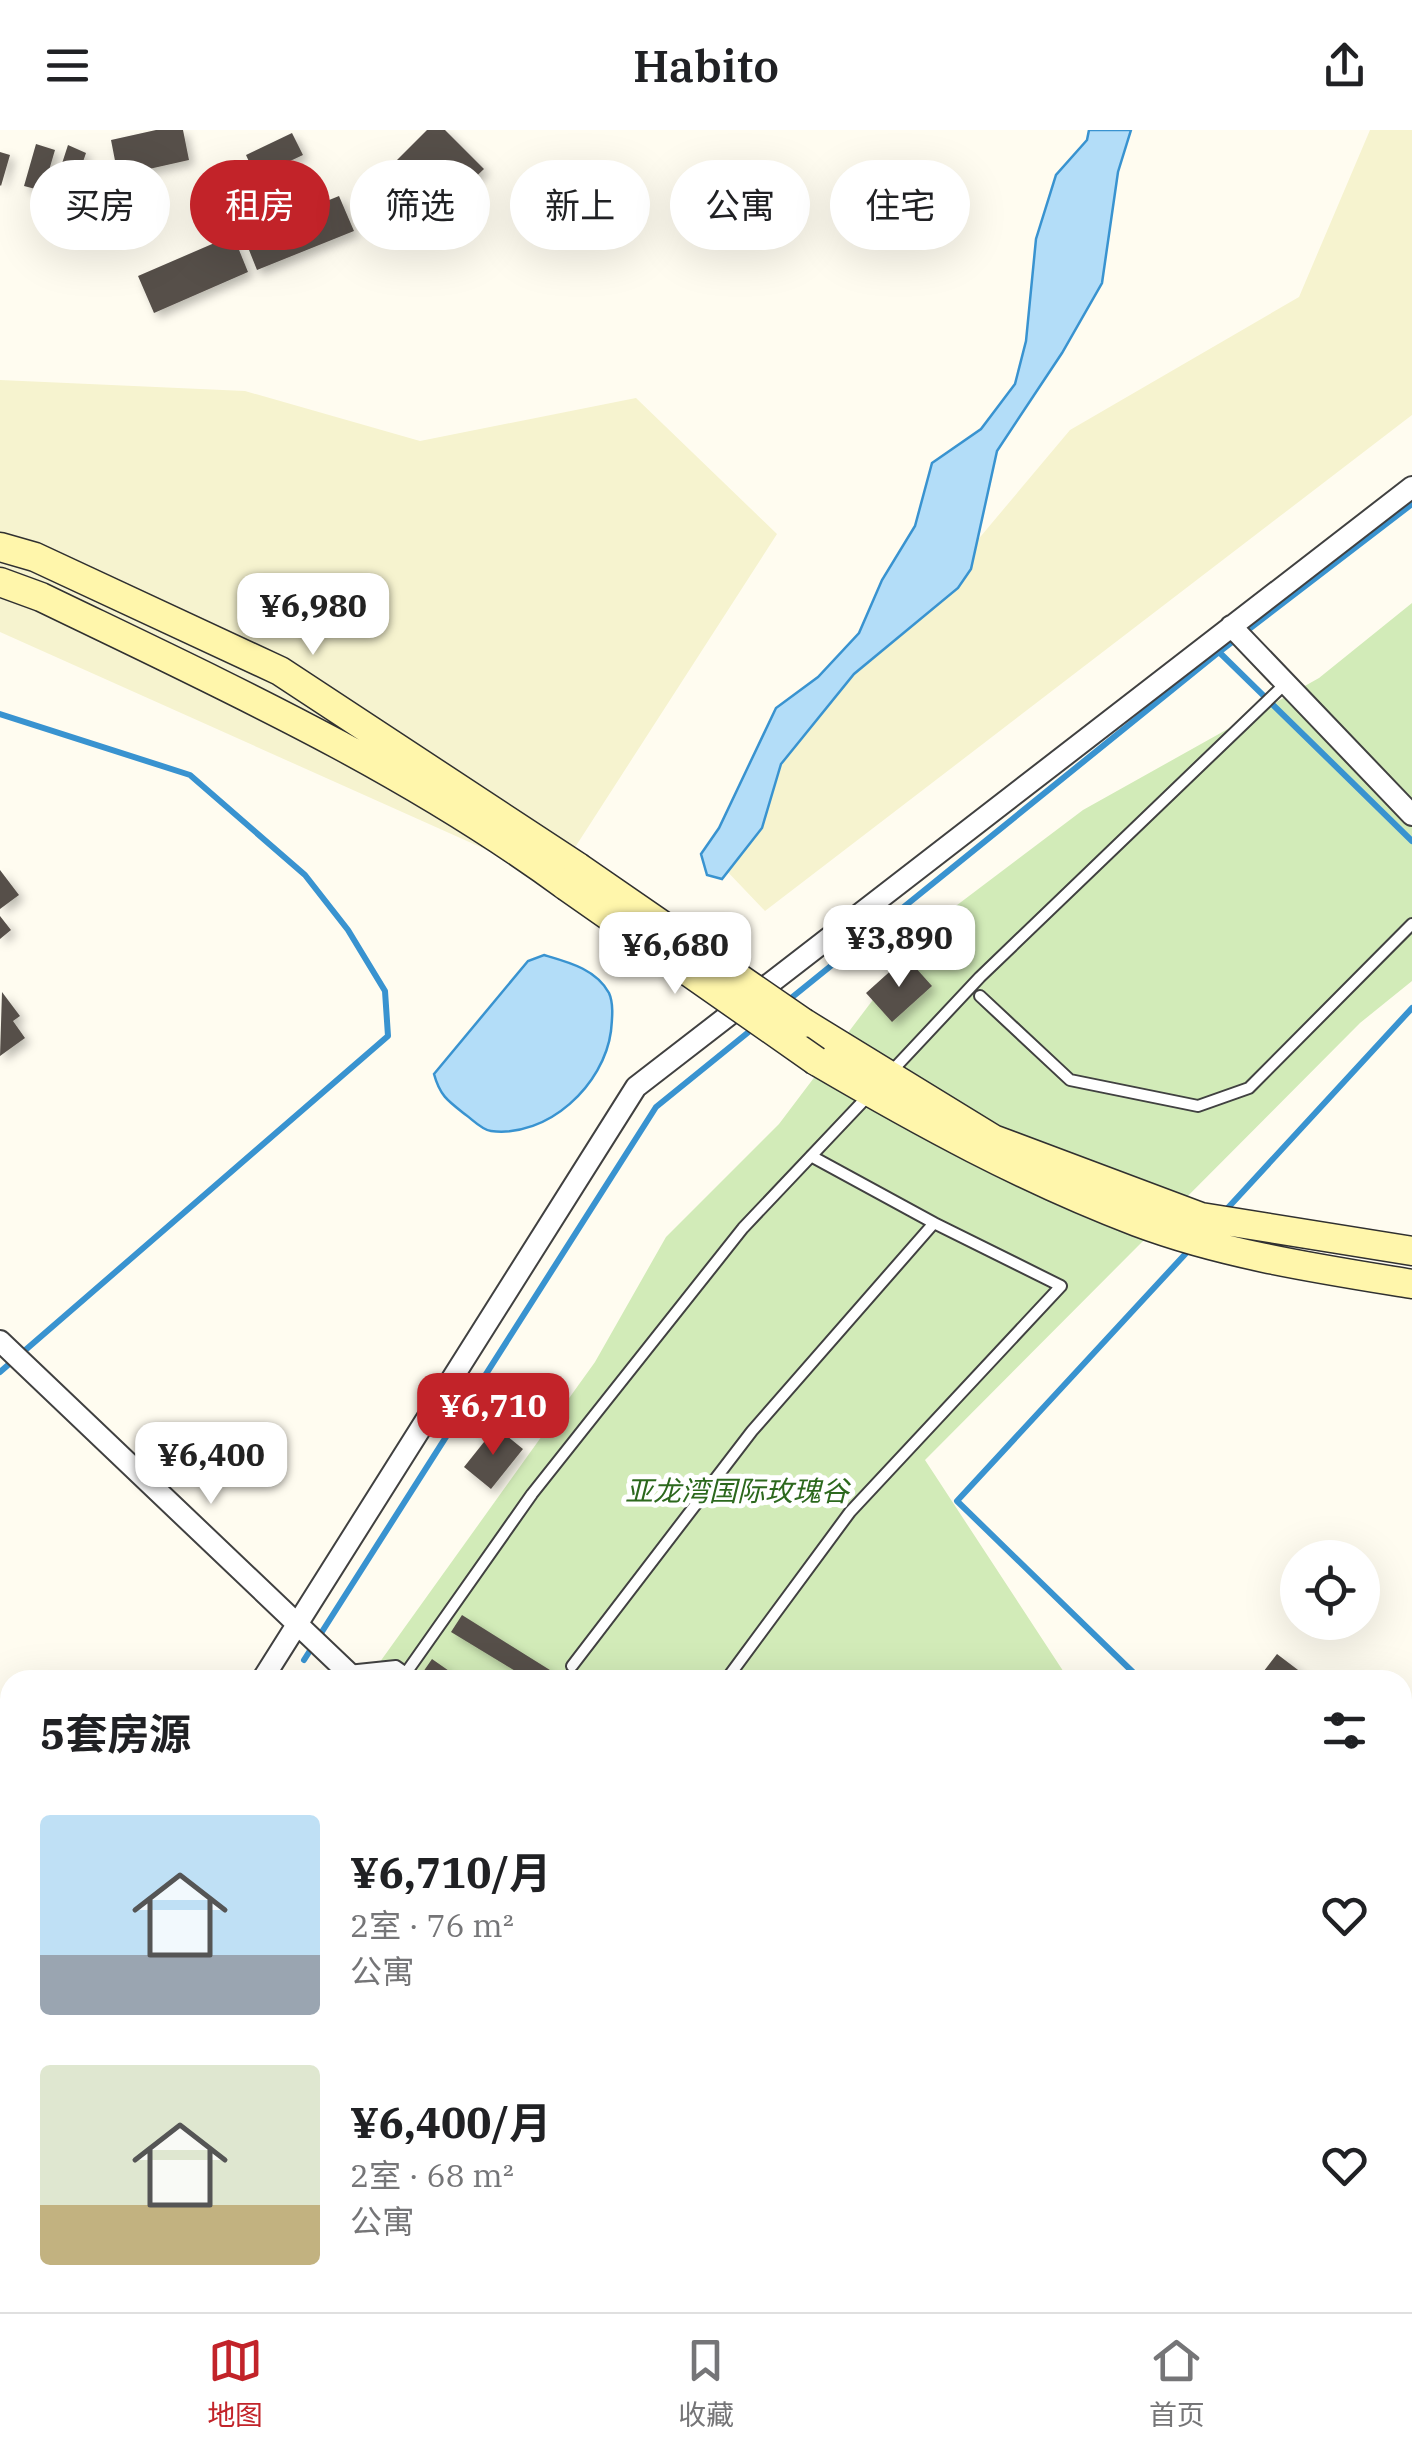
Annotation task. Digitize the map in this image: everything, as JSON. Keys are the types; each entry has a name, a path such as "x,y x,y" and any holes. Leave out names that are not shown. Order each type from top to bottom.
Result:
{"main road":[{"path":"0,547 34,557 280,671 572,876 816,1061 969,1150 1139,1223 1291,1265 1412,1284"},
{"path":"0,582 41,596 281,713 488,828 572,876 993,1139 1201,1217 1412,1251"}],"street":[{"path":"268,1670 636,1087 1412,487"},
{"path":"1231,626 1412,815"},
{"path":"0,1341 346,1670"}],"lane":[{"path":"408,1670 532,1494 743,1228 980,978 1286,683"},
{"path":"980,996 1070,1080 1198,1106 1249,1088 1412,924"},
{"path":"733,1670 850,1512 1062,1286 934,1224 811,1156"},
{"path":"572,1666 752,1431 934,1224"},
{"path":"378,1670 396,1666 402,1670"}],"shaded area":[{"path":"1370,130 1412,130 1412,415 765,911 723,867 789,729 955,567 1070,430 1299,297"},
{"path":"0,380 245,391 420,441 636,398 777,534 554,880 0,632"}],"green space":[{"name":"亚龙湾国际玫瑰谷","path":"1412,603 1412,981 1360,1023 925,1460 1062,1670 374,1670 595,1362 666,1237 779,1124 928,927 1083,810 1319,678"}],"water":[{"path":"1089,130 1131,130 1118,172 1102,283 1062,353 997,451 971,569 958,588 854,674 781,764 762,828 722,879 707,875 701,854 719,828 776,708 818,677 859,633 882,580 915,526 932,463 981,429 1015,384 1026,341 1036,239 1056,175 1087,140"},
{"path":"544,955 589,972 609,993 612,1017 606,1051 585,1088 552,1117 512,1131 488,1130 446,1097 434,1074 528,961"}],"building":[{"path":"156,130 183,130 189,160 170,164 170,160 115,160 111,140"},
{"path":"427,130 445,130 475,160 397,160"},
{"path":"292,133 303,155 292,160 248,160 246,155"},
{"path":"36,144 55,150 52,160 31,160"},
{"path":"68,145 86,153 84,160 63,160"},
{"path":"0,152 10,155 1,186 0,185"},
{"path":"30,165 30,188 24,186"},
{"path":"339,196 350,222 350,233 330,241 330,200"},
{"path":"198,250 239,250 248,272 154,313 138,276"},
{"path":"249,250 307,250 257,270"},
{"path":"0,870 19,895 0,909"},
{"path":"0,916 11,930 0,939"},
{"path":"906,957 932,986 892,1022 866,993"},
{"path":"2,992 20,1016 13,1021 25,1038 0,1056"},
{"path":"496,1427 523,1449 491,1489 464,1467"},
{"path":"462,1615 550,1670 514,1670 451,1632"},
{"path":"1277,1654 1298,1670 1265,1670"},
{"path":"432,1659 448,1670 424,1670"}],"waterway":[{"path":"785,1003 1219,652 1412,504"},
{"path":"1219,652 1412,841"},
{"path":"0,714 190,775 305,875 348,930 385,991 388,1036 0,1372"},
{"path":"1225,1211 1412,1008"},
{"path":"304,1660 656,1107 756,1026"},
{"path":"1131,1670 957,1501 1189,1250"}]}
